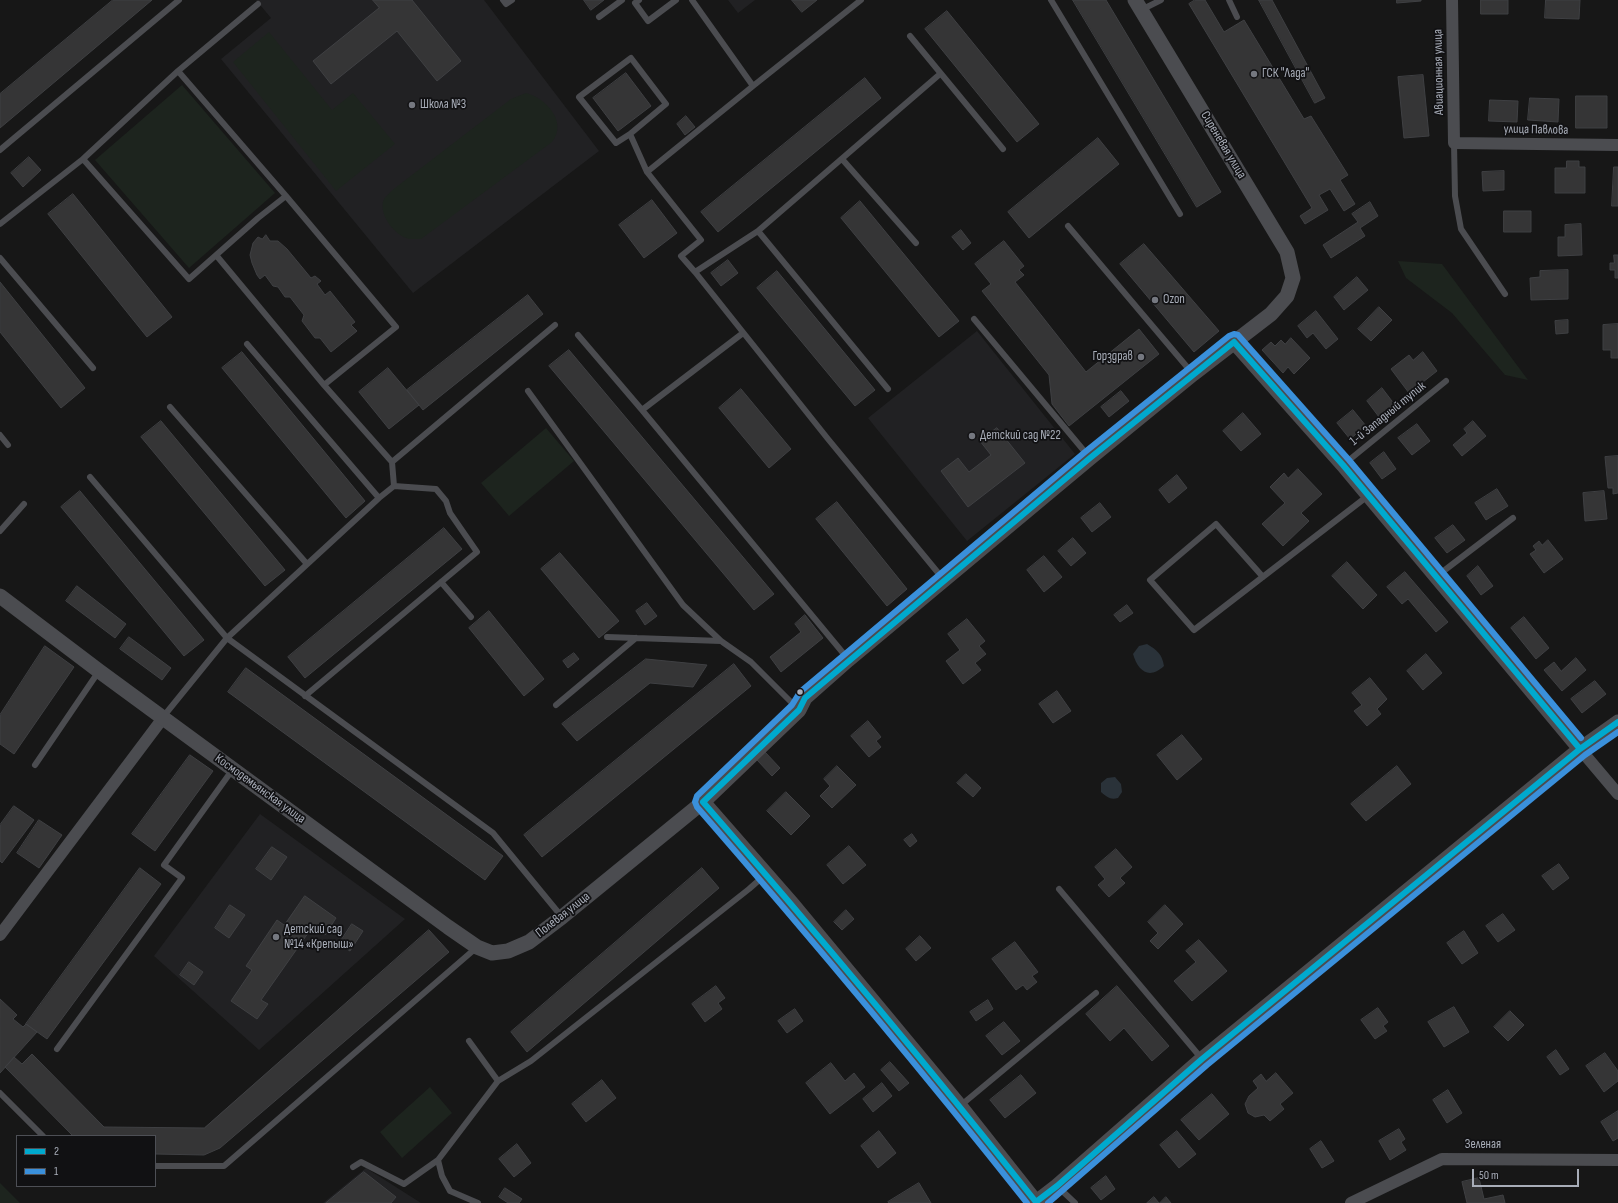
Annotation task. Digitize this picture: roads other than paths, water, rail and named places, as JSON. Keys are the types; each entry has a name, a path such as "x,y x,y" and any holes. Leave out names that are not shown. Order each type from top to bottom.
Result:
{"street":[{"name":"Авиационная улица","path":"1452,0 1454,143"},
{"name":"Сиреневая улица","path":"1138,5 1287,252 1293,278 1287,296"},
{"name":"улица Павлова","path":"1454,143 1618,145"},
{"name":"Полевая улица","path":"529,942 562,917 703,802 799,710 805,698 848,660 1090,458 1193,374 1271,314 1287,296"},
{"path":"1234,342 1369,495 1618,794"},
{"name":"Космодемьянская улица","path":"0,596 99,672 477,947 492,953 508,951 529,942"},
{"path":"2,929 163,718"},
{"path":"703,802 766,874 960,1106 1035,1203 1057,1186 1202,1059 1580,749 1618,722"},
{"name":"Зеленая","path":"1354,1201 1442,1158 1618,1160"}],"lane":[{"path":"0,150 179,0"},
{"path":"503,0 506,4 512,0"},
{"path":"599,17 622,0"},
{"path":"635,1 648,21 676,0"},
{"path":"692,0 753,86"},
{"path":"647,172 861,0"},
{"path":"1051,0 1180,214"},
{"path":"1138,5 1161,0"},
{"path":"1229,0 1237,17"},
{"path":"0,224 83,159 178,71 258,4"},
{"path":"910,36 1003,149"},
{"path":"631,58 666,104 630,134 616,143 579,97 631,58"},
{"path":"178,71 396,327 324,385"},
{"path":"695,272 758,231 940,74"},
{"path":"630,134 647,172 702,240 681,256 928,562 945,580"},
{"path":"1454,143 1455,196 1462,229 1504,294"},
{"path":"83,159 189,279 258,218 286,196"},
{"path":"842,159 916,243"},
{"path":"1068,226 1193,374"},
{"path":"758,231 888,389"},
{"path":"216,256 324,385 392,462 394,486"},
{"path":"0,258 93,368"},
{"path":"974,319 1090,458"},
{"path":"392,462 555,325"},
{"path":"642,410 743,333"},
{"path":"578,334 848,660"},
{"path":"247,344 379,498"},
{"name":"1-й Западный тупик","path":"1343,465 1446,381"},
{"path":"528,391 683,605 721,641 751,662 799,710"},
{"path":"170,407 307,564"},
{"path":"0,435 8,445"},
{"path":"90,477 227,638 493,834 562,917"},
{"path":"163,718 227,638 379,498 394,486 436,489 446,501 450,513 477,552 305,696"},
{"path":"1263,577 1216,524 1150,580 1194,630 1263,577 1369,495"},
{"path":"0,531 24,504"},
{"path":"1436,576 1513,518"},
{"path":"441,582 471,616"},
{"path":"607,637 721,641"},
{"path":"556,705 636,638"},
{"path":"34,765 99,672"},
{"path":"57,1049 182,878 164,865 233,769"},
{"path":"353,1167 361,1162 404,1184 438,1160 498,1081 531,1061 766,874"},
{"path":"1060,890 1202,1059"},
{"path":"156,1166 224,1166 477,947"},
{"path":"960,1106 1096,993"},
{"path":"468,1041 498,1081"},
{"path":"0,1093 42,1135"},
{"path":"438,1160 442,1176 450,1191 478,1203"},
{"path":"1057,1186 1074,1203"}],"place":[{"name":"ГСК \"Лада\"","path":"1254,74"},
{"name":"Школа №3","path":"412,105"},
{"name":"Ozon","path":"1155,300"},
{"name":"Горздрав","path":"1141,357"},
{"name":"Детский сад №22","path":"972,436"},
{"name":"Детский сад №14 «Крепыш»","path":"276,937"}]}
